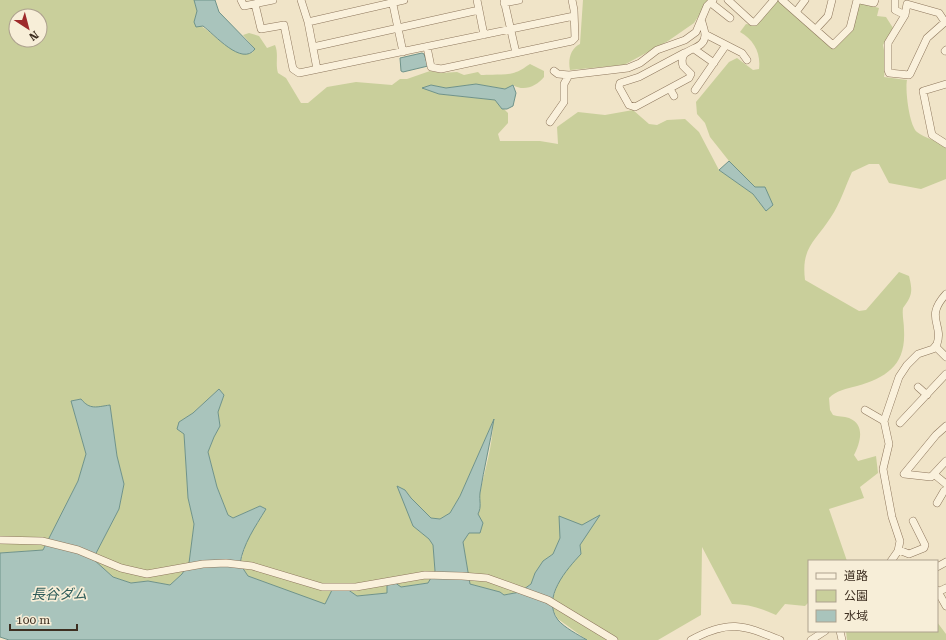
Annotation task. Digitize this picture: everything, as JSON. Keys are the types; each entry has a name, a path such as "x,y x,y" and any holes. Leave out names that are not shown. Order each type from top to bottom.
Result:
{"street":[{"path":"241,0 244,6 272,0"},
{"path":"301,0 308,22 317,69"},
{"path":"308,22 392,1 404,0"},
{"path":"477,0 484,34"},
{"path":"516,53 504,2 519,0"},
{"path":"427,47 431,67 441,69 572,41 575,38 572,0"},
{"path":"728,0 752,22 754,22 774,0"},
{"path":"782,0 833,45 835,45 850,28 859,0 874,3 874,0"},
{"path":"796,12 806,0"},
{"path":"816,29 828,16 832,0"},
{"path":"895,0 895,10 905,15"},
{"path":"392,1 403,52"},
{"path":"554,71 558,74 569,75 628,68 640,63 657,50 686,40 696,32 702,22 707,6 712,1 730,18"},
{"path":"255,4 261,29 284,25 293,69 299,73 574,16"},
{"path":"907,4 943,11 946,22 927,38 909,76 889,73 888,43 905,15 907,4"},
{"path":"313,47 479,10"},
{"path":"684,53 682,63 691,76 670,89 635,107 629,105 619,87 620,83 639,77 684,53 694,49 702,43 705,34 702,22"},
{"path":"705,34 742,53 747,60"},
{"path":"695,90 726,45"},
{"path":"694,49 714,63"},
{"path":"550,122 564,102 564,84 569,75"},
{"path":"946,84 923,91 932,135 946,144"},
{"path":"670,89 674,96"},
{"path":"892,560 899,550 900,541 892,517 883,469 889,444 884,420 899,377 906,365 918,354 936,347 938,342 935,313 946,294"},
{"path":"936,347 946,357"},
{"path":"900,423 946,374"},
{"path":"918,387 926,395"},
{"path":"865,410 884,420"},
{"path":"946,426 936,435 904,474 931,477 935,475 946,461"},
{"path":"935,475 946,484"},
{"path":"937,503 946,490"},
{"path":"899,550 909,554 924,548 925,545 913,520"},
{"path":"0,540 42,541 78,550 128,570 147,574 204,564 226,564 252,566 306,583 339,587 356,587 425,575 487,578 548,600 614,640"},
{"path":"946,588 938,591 946,606"},
{"path":"691,640 713,629 730,626 751,629 780,640"},
{"path":"811,640 823,632"}],"green space":[{"path":"0,0 194,0 197,11 194,22 229,48 244,54 252,53 255,49 243,35 249,33 259,36 267,48 275,45 277,52 278,73 286,78 301,103 308,103 327,87 356,82 392,85 400,79 407,79 430,71 441,73 457,72 464,75 478,72 481,75 509,74 520,71 530,64 544,71 544,77 538,83 526,88 513,85 506,89 476,84 446,88 431,85 423,88 439,94 495,100 508,113 508,123 498,134 500,141 540,141 558,144 557,127 578,112 605,115 633,110 649,124 657,125 667,120 685,119 699,132 719,170 753,194 766,211 755,187 729,161 710,137 705,123 697,114 696,102 729,62 737,58 753,70 759,69 759,58 756,48 745,35 740,32 746,24 754,25 778,0 832,48 853,26 860,3 879,8 877,16 886,17 893,28 883,45 886,60 884,77 907,80 908,107 914,128 923,136 946,145 946,179 921,189 889,183 879,164 869,164 852,172 834,212 807,252 804,269 805,280 859,311 866,310 899,272 909,276 911,294 903,308 904,342 898,361 886,374 857,386 838,391 829,398 830,410 833,415 849,418 858,425 860,430 860,440 854,455 858,461 876,456 878,473 860,487 864,498 829,509 847,560 808,560 808,603 805,606 785,604 776,615 754,607 732,604 702,547 701,615 658,640 587,640 558,619 553,610 553,598 564,571 581,554 580,545 599,516 560,538 553,554 543,561 535,573 531,584 520,592 504,595 500,592 470,584 463,542 469,533 480,533 482,523 478,514 480,506 480,493 490,448 493,421 460,496 450,513 440,519 431,518 405,490 413,526 429,539 433,545 435,571 428,583 401,587 387,593 357,596 347,589 325,605 248,576 240,564 247,540 266,509 260,506 233,518 228,515 217,487 208,452 220,426 218,412 224,395 219,389 193,413 179,422 184,434 188,498 194,524 189,563 182,574 170,585 148,581 131,583 113,577 93,559 119,509 124,484 117,456 110,405 91,407 80,399 71,401 86,454 78,481 43,550 0,553"},
{"path":"583,0 709,0 694,23 668,41 624,65 570,70 570,55 580,44"},
{"path":"938,623 946,634 946,640 847,640 846,632 938,632"}],"water":[{"path":"194,0 215,0 219,12 255,49 249,54 236,52 221,42 203,26 196,27 194,22 197,11"},
{"path":"422,53 424,54 428,66 403,72 401,71 400,58"},
{"path":"476,84 505,89 513,85 516,93 513,106 507,109 502,109 495,100 439,94 422,88 431,85 446,88"},
{"path":"729,161 755,187 765,187 773,205 766,211 753,194 719,170"},
{"name":"長谷ダム","path":"219,389 224,395 218,412 220,426 208,452 217,487 228,515 233,518 260,506 266,509 250,536 240,564 248,576 325,604 332,590 347,589 357,596 387,593 387,584 394,582 401,587 428,583 435,571 433,545 429,539 413,526 397,486 405,490 431,518 440,519 450,513 460,496 494,419 480,493 480,506 478,514 483,523 480,533 469,533 463,542 470,584 500,592 504,595 520,592 531,584 535,573 543,561 553,554 560,538 559,516 582,525 600,515 580,545 581,554 558,584 552,603 558,620 587,640 9,640 0,637 0,553 43,550 78,481 86,454 71,401 81,399 87,405 94,407 110,405 117,456 124,484 119,509 93,559 113,577 131,583 148,581 170,585 182,574 189,563 194,524 188,498 184,434 177,429 179,422 193,413"}]}
